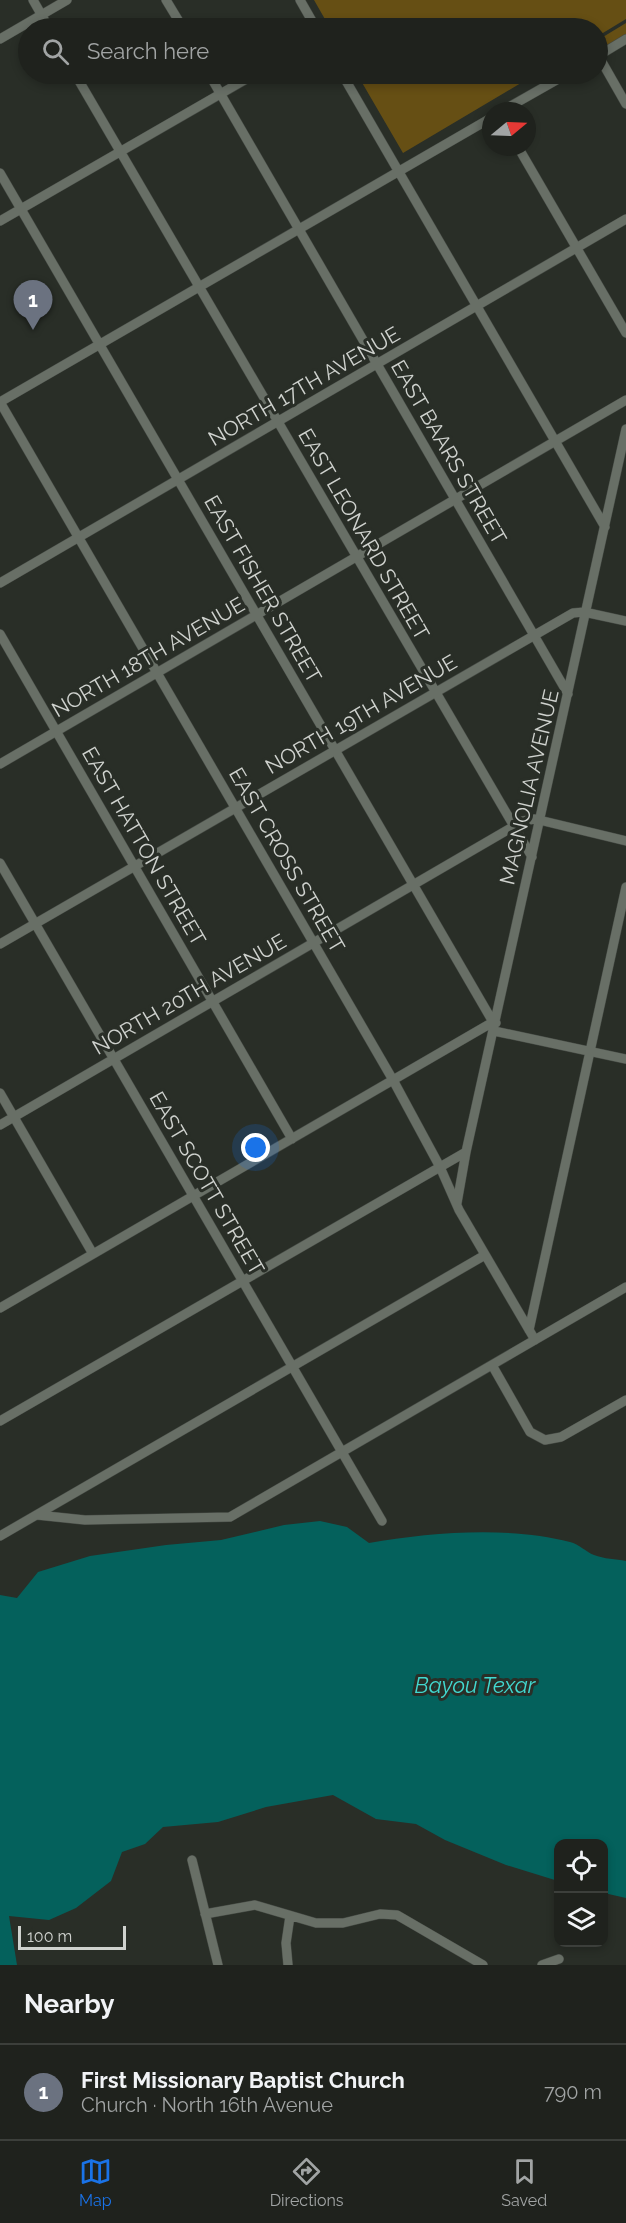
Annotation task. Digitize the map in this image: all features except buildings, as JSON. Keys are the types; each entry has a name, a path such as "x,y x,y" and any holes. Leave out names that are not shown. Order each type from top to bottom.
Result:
{"street":[{"path":"33,0 44,18"},
{"path":"37,18 67,0"},
{"path":"166,0 177,18"},
{"path":"300,0 310,18"},
{"path":"0,39 18,29"},
{"path":"608,50 626,39"},
{"path":"608,73 626,104"},
{"name":"EAST LEONARD STREET","path":"81,84 532,857"},
{"name":"EAST BAARS STREET","path":"214,84 568,694"},
{"path":"0,221 238,84"},
{"path":"348,84 605,527"},
{"path":"518,102 549,84"},
{"path":"0,402 482,123"},
{"path":"523,156 626,333"},
{"name":"EAST FISHER STREET","path":"0,173 258,614 494,1025"},
{"name":"NORTH 17TH AVENUE","path":"0,583 626,219"},
{"name":"NORTH 18TH AVENUE","path":"0,764 626,400"},
{"name":"EAST CROSS STREET","path":"0,402 393,1080 440,1167 459,1209 535,1340"},
{"name":"MAGNOLIA AVENUE","path":"459,1209 457,1197 466,1152 626,429"},
{"name":"NORTH 19TH AVENUE","path":"0,944 534,634 573,613 586,613"},
{"path":"586,613 626,621"},
{"name":"EAST HATTON STREET","path":"0,634 292,1139"},
{"name":"NORTH 20TH AVENUE","path":"0,1125 529,819 626,841"},
{"name":"EAST SCOTT STREET","path":"0,863 382,1521"},
{"path":"529,1330 626,887"},
{"path":"0,1308 393,1080 494,1025 626,1059"},
{"path":"0,1094 93,1254"},
{"path":"0,1421 466,1152"},
{"path":"0,1536 485,1255"},
{"path":"37,1515 85,1520 230,1517 626,1287"},
{"path":"492,1365 530,1432 544,1440 561,1437 626,1400"},
{"path":"192,1860 218,1965"},
{"path":"205,1914 255,1905 308,1921 329,1924 380,1914 397,1915 483,1965"},
{"path":"288,1965 286,1943 290,1916"},
{"path":"542,1965 559,1959"}],"shaded area":[{"path":"314,0 626,0 626,19 608,30 608,18 324,18"},
{"path":"626,23 626,35 608,46 608,34"},
{"path":"363,84 519,84 489,102 482,102 482,106 403,153"}],"water":[{"name":"Bayou Texar","path":"320,1521 347,1527 369,1543 470,1532 522,1534 570,1542 591,1554 626,1561 626,1898 608,1894 608,1839 554,1839 554,1880 506,1865 445,1840 416,1824 376,1819 333,1795 266,1807 218,1822 163,1827 145,1844 122,1852 111,1881 76,1908 49,1920 9,1916 17,1965 0,1965 0,1595 17,1598 38,1572 90,1556 221,1540 284,1525"}],"place":[{"name":"First Missionary Baptist Church","path":"33,330"}]}
